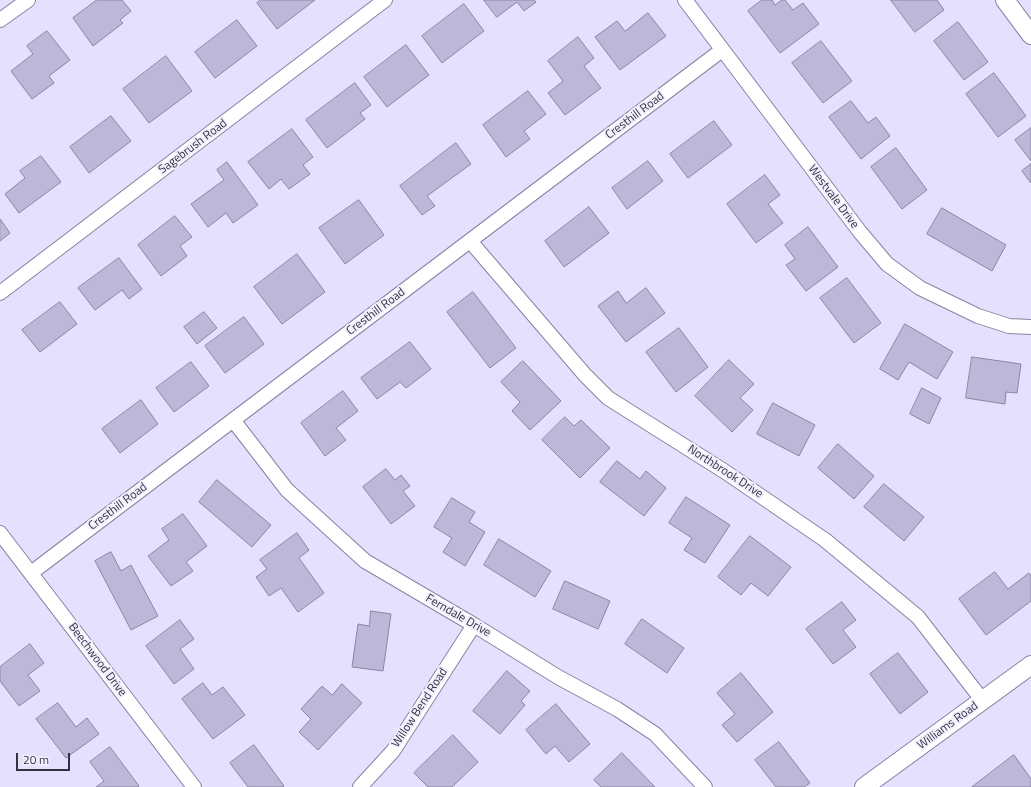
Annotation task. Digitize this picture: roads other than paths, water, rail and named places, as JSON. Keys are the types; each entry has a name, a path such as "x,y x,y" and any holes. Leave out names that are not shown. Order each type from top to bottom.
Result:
{"street":[{"path":"0,20 28,0"},
{"name":"Sagebrush Road","path":"0,293 385,0"},
{"name":"Westvale Drive","path":"685,0 860,232 887,264 920,288 978,316 1009,326 1031,327"},
{"path":"1005,0 1031,35"},
{"name":"Cresthill Road","path":"31,573 722,50"},
{"name":"Northbrook Drive","path":"470,240 585,375 608,398 724,471 825,540 918,617 983,701"},
{"name":"Ferndale Drive","path":"233,420 287,490 365,562 474,625 558,677 616,709 655,734 705,787"},
{"name":"Beechwood Drive","path":"0,533 194,787"},
{"name":"Willow Bend Road","path":"360,787 393,751 474,625"},
{"name":"Williams Road","path":"864,787 1031,665"}]}
